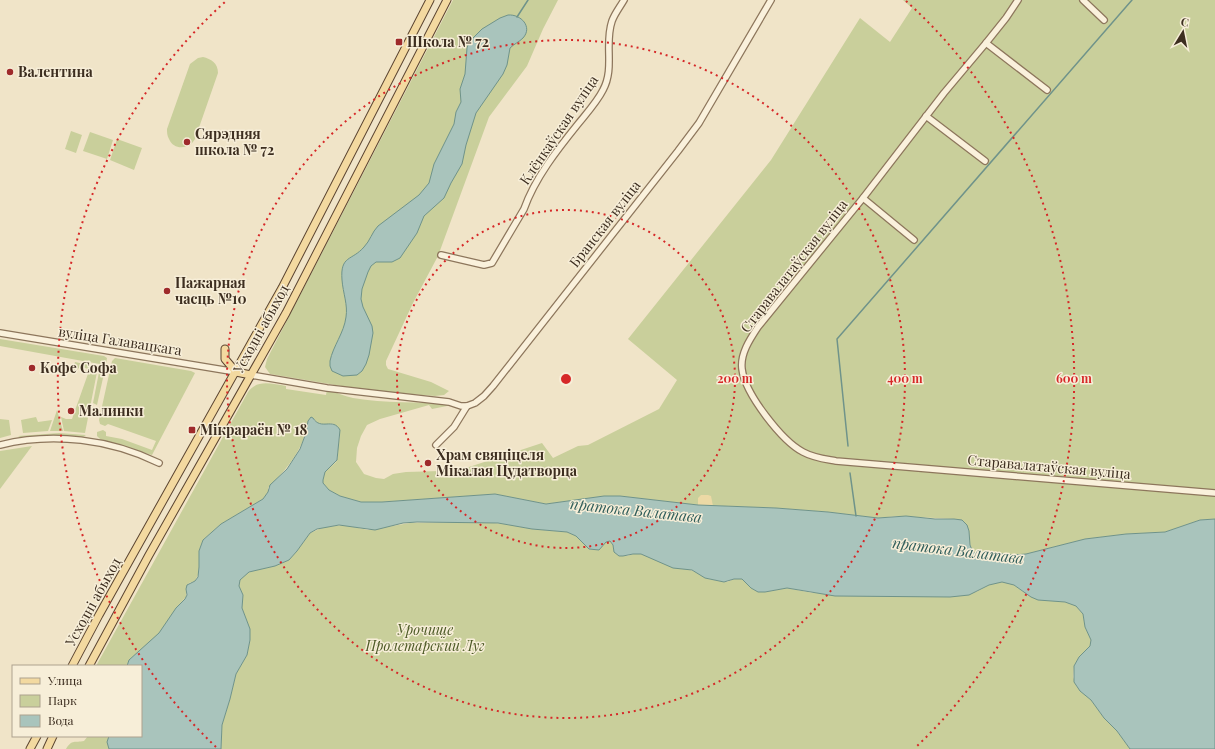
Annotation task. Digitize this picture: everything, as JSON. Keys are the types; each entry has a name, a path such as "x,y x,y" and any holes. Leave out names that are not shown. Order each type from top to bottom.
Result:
{"main road":[{"name":"Усходні абыход","path":"73,665 167,492 282,288 430,0"},
{"name":"Усходні абыход","path":"90,665 149,555 286,313 447,0"},
{"path":"225,349 225,359 236,372 251,375"},
{"path":"30,749 36,737"},
{"path":"47,749 53,737"}],"street":[{"name":"Клёнкаўская вуліца","path":"441,255 484,265 492,263 556,152 603,90 609,74 609,37 611,22 624,0"},
{"name":"Бранская вуліца","path":"436,445 454,427 467,406 475,403 493,386 678,151 699,123 771,0"},
{"name":"Старавалатаўская вуліца","path":"1018,0 986,43 926,116 863,198 758,327 748,342 742,359 742,370 754,398 776,429 789,442 805,453 825,459 1215,493"},
{"path":"1083,0 1104,20"},
{"path":"986,43 1047,90"},
{"path":"926,116 985,161"},
{"path":"863,198 914,240"},
{"name":"вуліца Галавацкага","path":"0,333 236,372"},
{"path":"251,375 327,388 449,402 461,406 467,406"},
{"path":"0,445 15,441 48,438 85,440 116,447 159,463"}],"green space":[{"path":"453,0 558,0 543,29 527,66 489,117 438,256 413,303 386,361 388,369 431,382 449,391 444,395 435,396 371,391 270,374 265,367 267,359"},
{"path":"903,0 1215,0 1215,519 1200,520 1165,532 1126,534 1085,539 1026,554 1014,555 996,553 980,555 972,550 969,531 958,519 898,516 878,518 776,508 698,505 620,496 604,496 546,504 495,494 382,502 361,502 340,496 329,490 323,483 325,472 336,462 338,457 340,436 334,424 320,424 314,419 308,421 303,440 294,458 268,488 268,492 263,499 221,524 203,540 199,551 200,559 198,575 195,581 189,583 186,589 186,597 176,608 170,619 155,638 129,660 127,665 97,665 248,392 256,385 265,383 275,384 286,386 286,389 326,395 327,389 350,397 365,400 452,405 432,409 429,405 380,419 367,425 357,448 356,462 364,474 384,479 393,474 406,472 463,469 542,443 553,458 578,446 588,445 659,409 677,380 628,339 771,160 860,18 890,42 912,8"},
{"path":"203,57 214,62 218,73 195,139 186,147 178,147 171,143 167,134 167,129 190,64 198,58"},
{"path":"71,131 82,135 76,153 65,149"},
{"path":"90,132 113,140 107,159 83,151"},
{"path":"117,139 142,148 134,170 110,160"},
{"path":"0,339 104,356 107,358 106,364 0,346"},
{"path":"115,358 191,371 195,373 152,455 101,440 97,436 97,432 103,430 106,432 106,436 122,439 152,450 156,441 108,424 105,426 100,424 99,420 112,361"},
{"path":"75,362 98,367 85,433 64,431 61,417 72,419 89,371 88,369 80,366 76,372 72,371"},
{"path":"100,367 105,369 97,405 93,403"},
{"path":"57,410 63,431 50,431"},
{"path":"36,417 38,422 52,420 48,431 23,433 21,420"},
{"path":"0,419 9,420 11,435 0,438"},
{"path":"59,433 86,435 83,437 54,435 22,438 18,436"},
{"path":"32,446 0,489 0,451"},
{"name":"Урочище Пролетарский Луг","path":"481,522 567,532 576,536 589,549 596,550 606,542 610,541 613,545 613,549 627,556 641,554 696,572 709,579 727,582 734,579 742,579 754,590 765,592 787,588 813,593 976,592 995,582 1008,582 1031,597 1071,603 1083,614 1085,627 1091,640 1090,646 1079,657 1074,666 1073,677 1077,687 1091,700 1130,749 221,749 222,725 236,674 247,655 250,640 248,624 242,608 243,595 239,586 240,580 246,574 254,570 275,566 289,560 310,533 324,527 345,525 368,530 410,523"},
{"path":"87,737 109,737 109,749 66,749 74,742 84,741"}],"sand":[{"path":"701,495 711,496 713,506 698,505 698,498"}],"water":[{"path":"508,15 513,15 524,22 527,30 526,34 510,48 507,65 503,74 476,113 462,164 444,198 424,216 417,233 400,258 392,262 376,262 371,266 368,272 362,289 361,299 372,326 373,333 366,364 362,371 357,375 343,376 332,371 330,361 333,350 343,329 346,317 346,303 342,280 343,266 348,259 366,245 378,226 419,195 429,183 434,164 454,124 456,112 461,102 460,89 465,74 467,48 469,42 482,29"},
{"name":"пратока Валатава","path":"311,417 320,424 334,424 340,430 337,460 325,472 323,483 329,490 340,496 361,502 382,502 495,494 546,504 604,496 620,496 698,505 776,508 878,518 906,516 954,519 962,520 967,525 972,550 980,555 996,553 1014,555 1026,554 1085,539 1126,534 1165,532 1200,520 1215,519 1215,749 1130,749 1117,731 1104,718 1091,700 1080,691 1074,682 1074,666 1079,657 1090,646 1091,640 1085,627 1083,614 1076,606 1065,602 1038,600 1014,585 1002,582 989,585 969,595 950,597 835,596 787,588 758,592 751,588 742,579 734,579 724,582 705,578 692,570 673,568 641,554 619,556 614,552 613,545 610,541 606,542 599,550 589,549 576,536 567,532 532,529 498,523 417,522 403,523 375,530 339,525 317,529 310,533 289,560 275,566 249,572 240,580 239,586 243,595 242,608 250,629 250,640 247,655 236,674 222,725 221,749 109,749 107,742 109,737 142,737 142,665 127,665 129,660 159,633 176,608 185,599 187,595 187,585 195,581 198,577 199,551 203,540 221,524 263,499 268,492 270,485 287,469 300,449 306,433 308,421"}],"waterway":[{"path":"517,17 528,0"},
{"path":"848,446 837,339 1132,0"},
{"path":"850,473 856,516"}],"place":[{"name":"Школа № 72","path":"399,42"},
{"name":"Валентина","path":"10,72"},
{"name":"Сярэдняя школа № 72","path":"187,142"},
{"name":"Пажарная часць №10","path":"167,291"},
{"name":"Кофе Софа","path":"32,368"},
{"name":"Малинки","path":"71,411"},
{"name":"Мікрараён № 18","path":"192,430"},
{"name":"Храм свяціцеля Мікалая Цудатворца","path":"428,463"}]}
